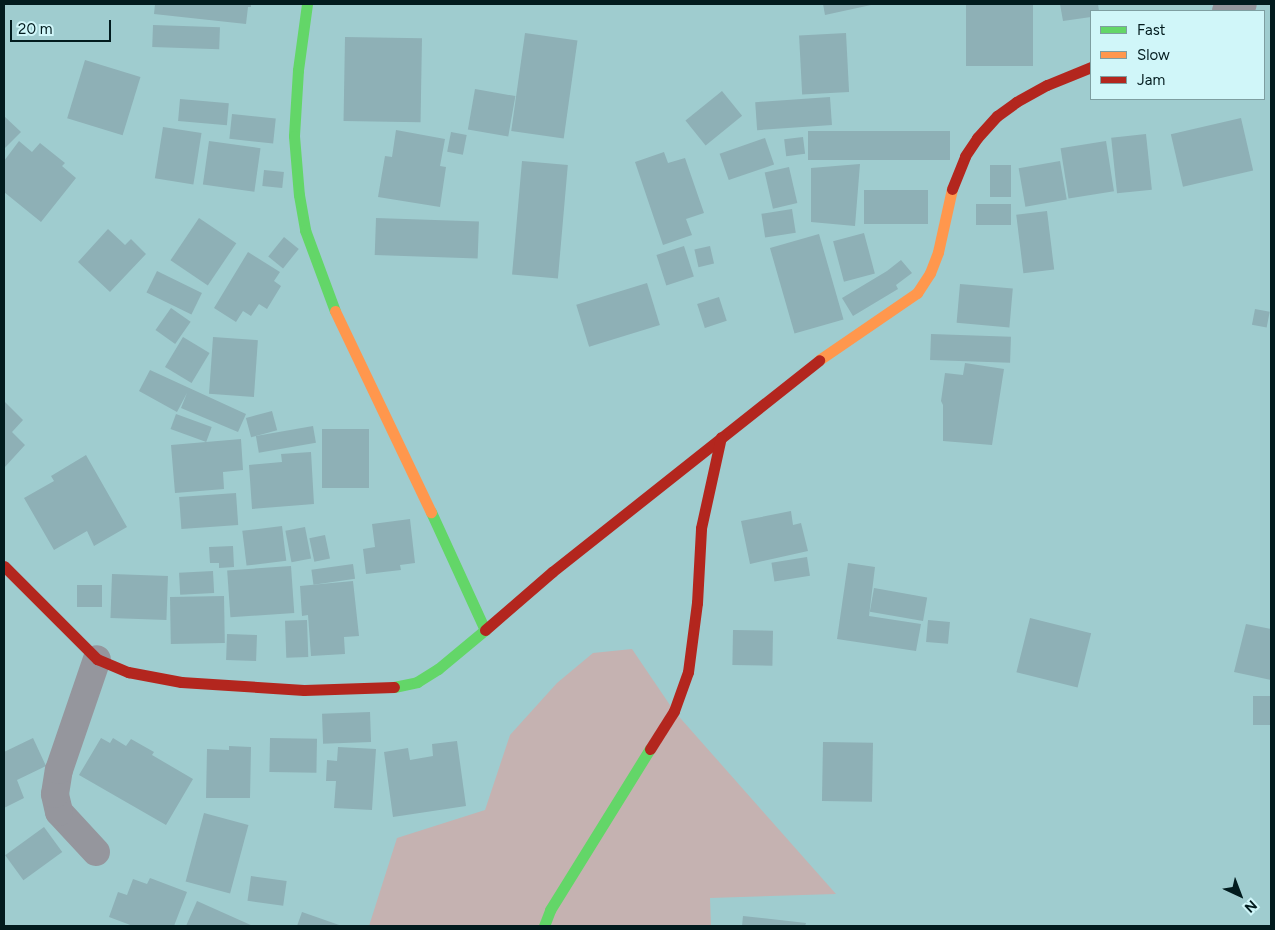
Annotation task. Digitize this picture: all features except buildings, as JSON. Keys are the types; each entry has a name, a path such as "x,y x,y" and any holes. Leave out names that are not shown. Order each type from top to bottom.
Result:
{"street":[{"path":"307,4 298,70 294,136 299,195 305,230 341,326 415,476 485,630"},
{"path":"1228,10 1243,4"},
{"path":"4,566 97,659 128,672 181,682 304,690 394,687 417,682 438,668 552,572 834,349 917,293 930,273 936,259 954,185 965,156 977,138 997,116 1016,102 1047,85 1090,67"},
{"path":"544,926 550,910 674,711 688,672 697,603 701,528 721,437"},
{"path":"96,852 59,812 55,794 59,770 97,659"}],"shaded area":[{"path":"632,649 674,711 836,894 710,898 711,926 369,926 397,838 485,810 510,735 557,683 593,653"}],"traffic: fast":[{"path":"307,4 298,70 294,136 299,195 305,230 335,311"},
{"path":"394,687 417,682 438,669 485,630 431,512"},
{"path":"544,926 550,910 650,749"}],"traffic: slow":[{"path":"819,360 917,293 930,273 938,252 952,189"},
{"path":"335,311 431,512"}],"traffic: jam":[{"path":"952,189 965,156 977,138 997,116 1016,102 1047,85 1090,67"},
{"path":"485,630 552,572 819,360"},
{"path":"650,749 674,711 688,672 697,603 701,528 721,437"},
{"path":"4,566 97,659 128,672 181,682 304,690 394,687"}]}
